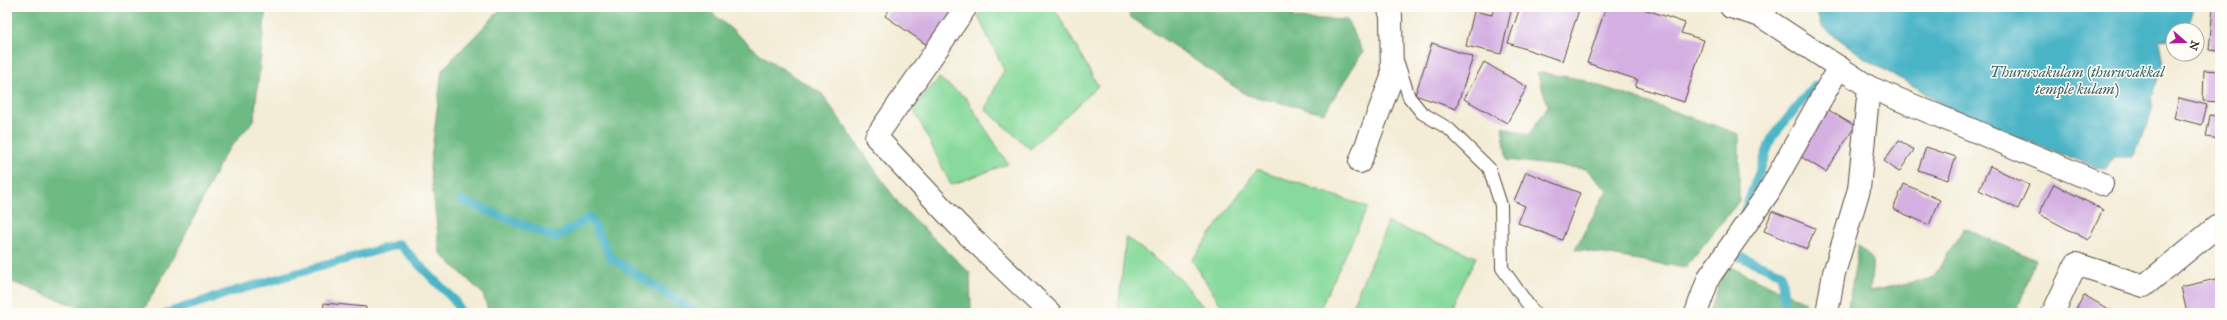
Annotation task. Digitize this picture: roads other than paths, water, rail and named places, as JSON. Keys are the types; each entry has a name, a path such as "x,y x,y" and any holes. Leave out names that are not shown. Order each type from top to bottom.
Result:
{"street":[{"path":"966,7 876,137 957,224 1050,313"},
{"path":"1360,162 1392,77 1391,16 1388,7"},
{"path":"1731,7 1764,11 1868,87 2102,184"},
{"path":"1696,313 1709,277 1768,193 1839,67"},
{"path":"1827,313 1834,273 1859,189 1868,87"},
{"path":"2053,313 2076,264 2144,286 2220,224"}],"lane":[{"path":"1392,47 1409,98 1422,113 1449,129 1489,168 1501,205 1502,268 1534,313"}],"water":[{"name":"Thuruvakulam (thuruvakkal temple kulam)","path":"1815,7 2194,7 2189,22 2165,22 2165,40 2159,40 2163,66 2151,97 2153,111 2133,157 2113,157 2106,170 1964,119 1917,88 1872,63 1821,26"}],"waterway":[{"path":"1744,213 1772,137 1815,85"},
{"path":"461,200 556,238 590,217 611,258 697,313"},
{"path":"167,313 231,292 399,244 454,300 461,313"},
{"path":"1731,249 1730,253 1781,273 1786,313"}]}
